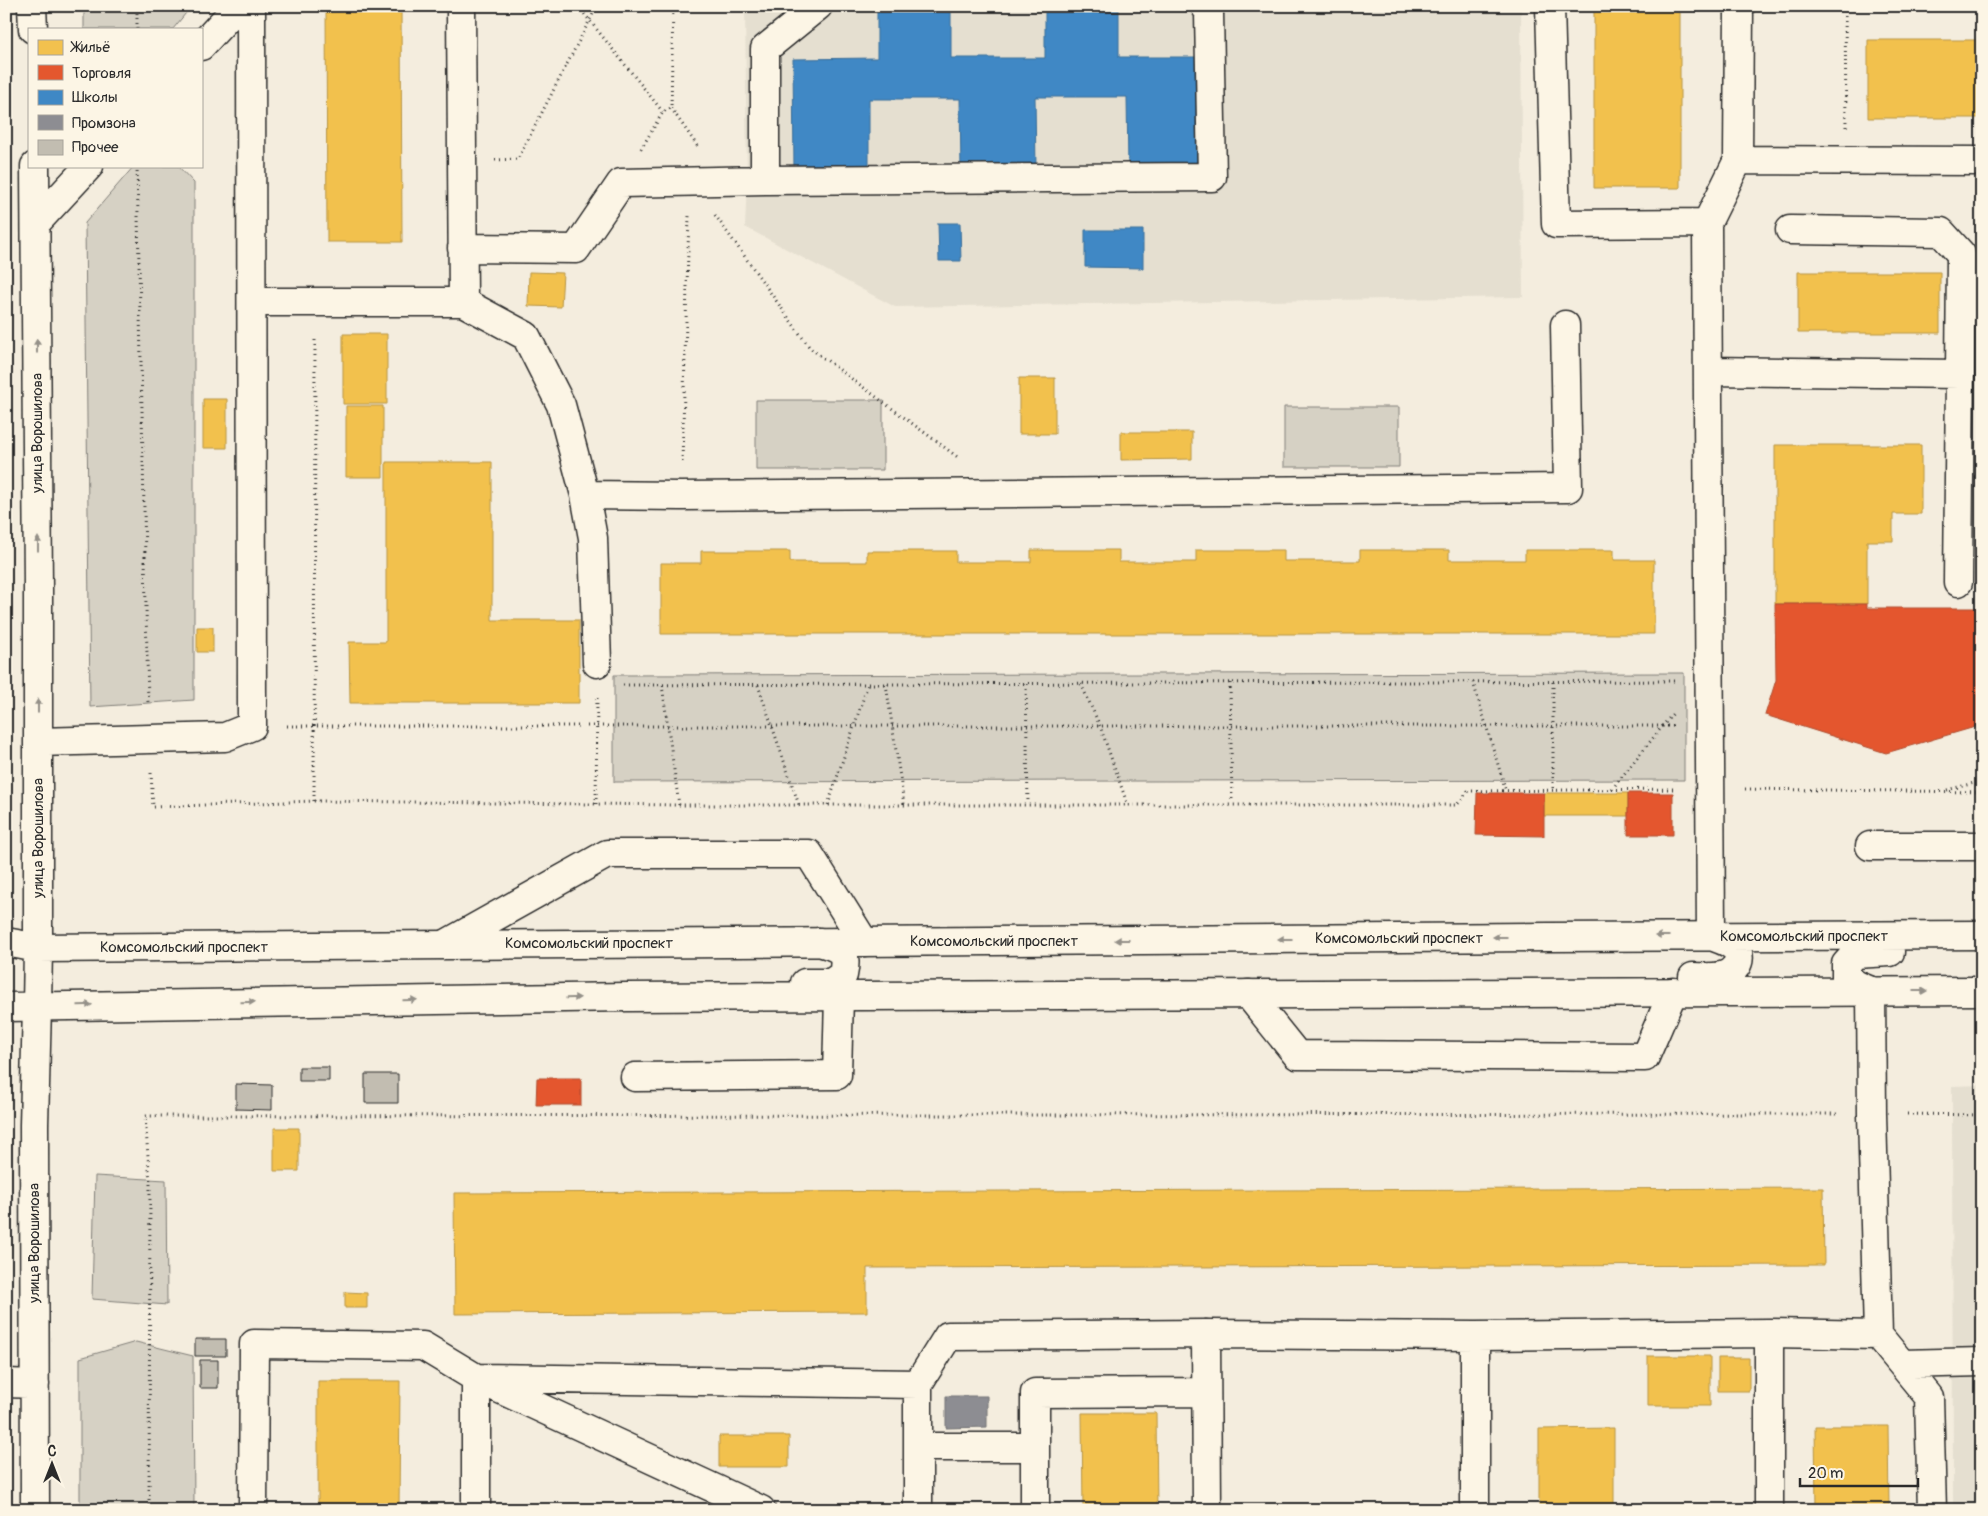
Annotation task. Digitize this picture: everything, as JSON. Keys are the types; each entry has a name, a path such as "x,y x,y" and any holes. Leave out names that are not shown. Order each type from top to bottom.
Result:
{"main road":[{"path":"32,6 33,28"},
{"path":"202,45 238,6"},
{"path":"38,742 225,737 252,726 251,6"},
{"path":"461,6 462,302"},
{"path":"765,180 765,49 818,6"},
{"path":"462,248 576,249 621,183 690,180 1212,177 1209,12 1205,6"},
{"path":"1550,6 1556,224 1708,223"},
{"path":"1542,993 1603,977 1722,976 1734,971 1738,964 1736,950 1730,944 1711,936 1708,223 1738,160 1739,6"},
{"path":"1738,160 1982,161"},
{"name":"улица Ворошилова","path":"35,168 38,948 34,1125 35,1510"},
{"path":"36,223 87,168"},
{"path":"1790,230 1942,232 1961,254 1958,582"},
{"path":"252,302 462,302 526,336 561,405 585,495 593,538 597,674"},
{"path":"585,495 681,496 1568,488 1566,325"},
{"path":"1708,371 1960,374"},
{"path":"1870,846 1982,846"},
{"path":"446,944 607,854 809,854 864,942"},
{"name":"Комсомольский проспект","path":"6,942 38,948 1982,935"},
{"path":"628,997 692,983 831,982 843,975 846,961 843,952 834,946 819,942"},
{"path":"1871,991 1846,978 1846,964 1856,954 1869,952 1982,952"},
{"path":"1871,991 1872,1114 1878,1335 1929,1397 1932,1510"},
{"path":"6,1007 628,997 1982,991"},
{"path":"1248,994 1297,1055 1646,1057 1673,992"},
{"path":"635,1077 837,1075 839,996"},
{"path":"918,1510 918,1384 948,1336 1206,1334 1474,1336 1769,1333 1878,1335"},
{"path":"1769,1333 1769,1510"},
{"path":"1206,1334 1207,1510"},
{"path":"1474,1336 1475,1510"},
{"path":"253,1510 254,1344 424,1346 476,1378 761,1510"},
{"path":"1902,1364 1982,1362"},
{"path":"476,1378 918,1384"},
{"path":"476,1378 476,1510"},
{"path":"6,1384 35,1384"},
{"path":"1035,1510 1035,1393 1206,1392"},
{"path":"918,1447 1035,1447"}],"path":[{"path":"136,28 137,6"},
{"path":"578,6 663,112"},
{"path":"462,161 518,159 597,6"},
{"path":"621,183 663,112 671,108 673,6"},
{"path":"1845,6 1846,160"},
{"path":"137,168 149,740 153,806 314,801 678,805 1128,803 1456,805 1468,791 1710,789 1982,792"},
{"path":"690,180 810,348 959,458 984,492"},
{"path":"681,496 690,180"},
{"path":"314,801 315,327"},
{"path":"596,804 597,674 662,685 1710,681"},
{"path":"1473,682 1506,791"},
{"path":"1553,682 1553,790"},
{"path":"1230,683 1232,803"},
{"path":"828,805 868,684"},
{"path":"886,684 904,804"},
{"path":"1026,684 1028,804"},
{"path":"1081,684 1100,726 1128,803"},
{"path":"662,685 678,805"},
{"path":"758,685 799,805"},
{"path":"1611,790 1680,704"},
{"path":"252,726 1710,726"},
{"path":"1942,791 1982,781"},
{"path":"149,1510 150,1184 145,1116 1982,1115"}],"shaded area":[{"path":"84,6 190,6 174,28 84,28"},
{"path":"745,6 1521,6 1523,297 895,307 745,227 747,180"},
{"path":"132,168 180,168 194,183 194,700 90,707 85,223"},
{"path":"756,400 883,400 883,470 756,470"},
{"path":"1284,407 1399,407 1399,467 1284,467"},
{"path":"1684,673 1684,780 614,782 614,675"},
{"path":"1982,1085 1982,1510 1953,1510 1952,1086"},
{"path":"95,1176 166,1180 167,1305 92,1299"},
{"path":"136,1342 193,1356 194,1510 80,1510 80,1358"}],"building: Жильё":[{"path":"326,6 401,6 402,242 327,242"},
{"path":"1594,6 1680,6 1680,188 1594,188"},
{"path":"1868,40 1982,40 1982,118 1868,118"},
{"path":"529,272 563,273 561,307 528,306"},
{"path":"1798,272 1940,272 1940,333 1798,333"},
{"path":"343,334 387,334 387,404 343,404"},
{"path":"1019,378 1055,378 1055,434 1019,434"},
{"path":"203,399 227,399 227,448 203,448"},
{"path":"346,406 383,406 383,477 346,477"},
{"path":"1121,432 1192,432 1192,459 1121,460"},
{"path":"1775,445 1921,445 1921,514 1893,514 1893,541 1867,541 1867,604 1775,604"},
{"path":"386,462 492,462 492,620 579,620 579,703 350,703 349,642 386,642"},
{"path":"1031,550 1119,550 1119,562 1196,562 1196,550 1284,550 1284,561 1360,561 1360,550 1449,550 1449,560 1525,560 1525,550 1614,550 1614,560 1654,560 1654,634 661,634 661,563 701,563 701,551 790,551 790,562 867,562 867,551 956,551 956,562 1031,562"},
{"path":"197,627 213,627 213,652 197,652"},
{"path":"1544,793 1628,793 1628,816 1544,816"},
{"path":"274,1128 299,1128 299,1171 274,1171"},
{"path":"1823,1188 1824,1265 867,1268 867,1312 455,1314 454,1193"},
{"path":"345,1292 367,1293 367,1308 345,1308"},
{"path":"1648,1356 1710,1356 1710,1406 1648,1406"},
{"path":"1718,1358 1749,1358 1749,1391 1718,1391"},
{"path":"318,1381 400,1381 399,1510 318,1510"},
{"path":"1082,1413 1156,1413 1157,1510 1083,1510"},
{"path":"1815,1426 1888,1426 1889,1510 1816,1510"},
{"path":"1614,1428 1614,1510 1539,1510 1539,1429"},
{"path":"719,1436 789,1436 789,1467 719,1467"}],"building: Торговля":[{"path":"1775,604 1867,604 1867,608 1982,608 1982,725 1886,753 1765,715 1776,680"},
{"path":"1477,793 1544,793 1544,836 1476,835"},
{"path":"1628,793 1673,793 1673,835 1628,835"},
{"path":"537,1078 581,1078 581,1105 536,1105"}],"building: Школы":[{"path":"877,6 951,6 951,58 1045,58 1045,6 1119,6 1119,57 1203,57 1203,169 1128,169 1127,97 1035,97 1036,169 961,169 960,99 869,99 869,169 794,170 793,59 877,58"},
{"path":"938,223 960,223 961,261 939,261"},
{"path":"1085,230 1143,230 1143,268 1085,267"}],"building: Промзона":[{"path":"946,1396 987,1396 987,1427 946,1428"}],"building: Прочее":[{"path":"299,1067 329,1067 329,1081 299,1081"},
{"path":"365,1074 398,1074 398,1103 365,1103"},
{"path":"236,1084 272,1085 272,1110 236,1109"},
{"path":"195,1339 226,1339 226,1356 195,1356"},
{"path":"200,1360 218,1360 218,1388 200,1388"}]}
